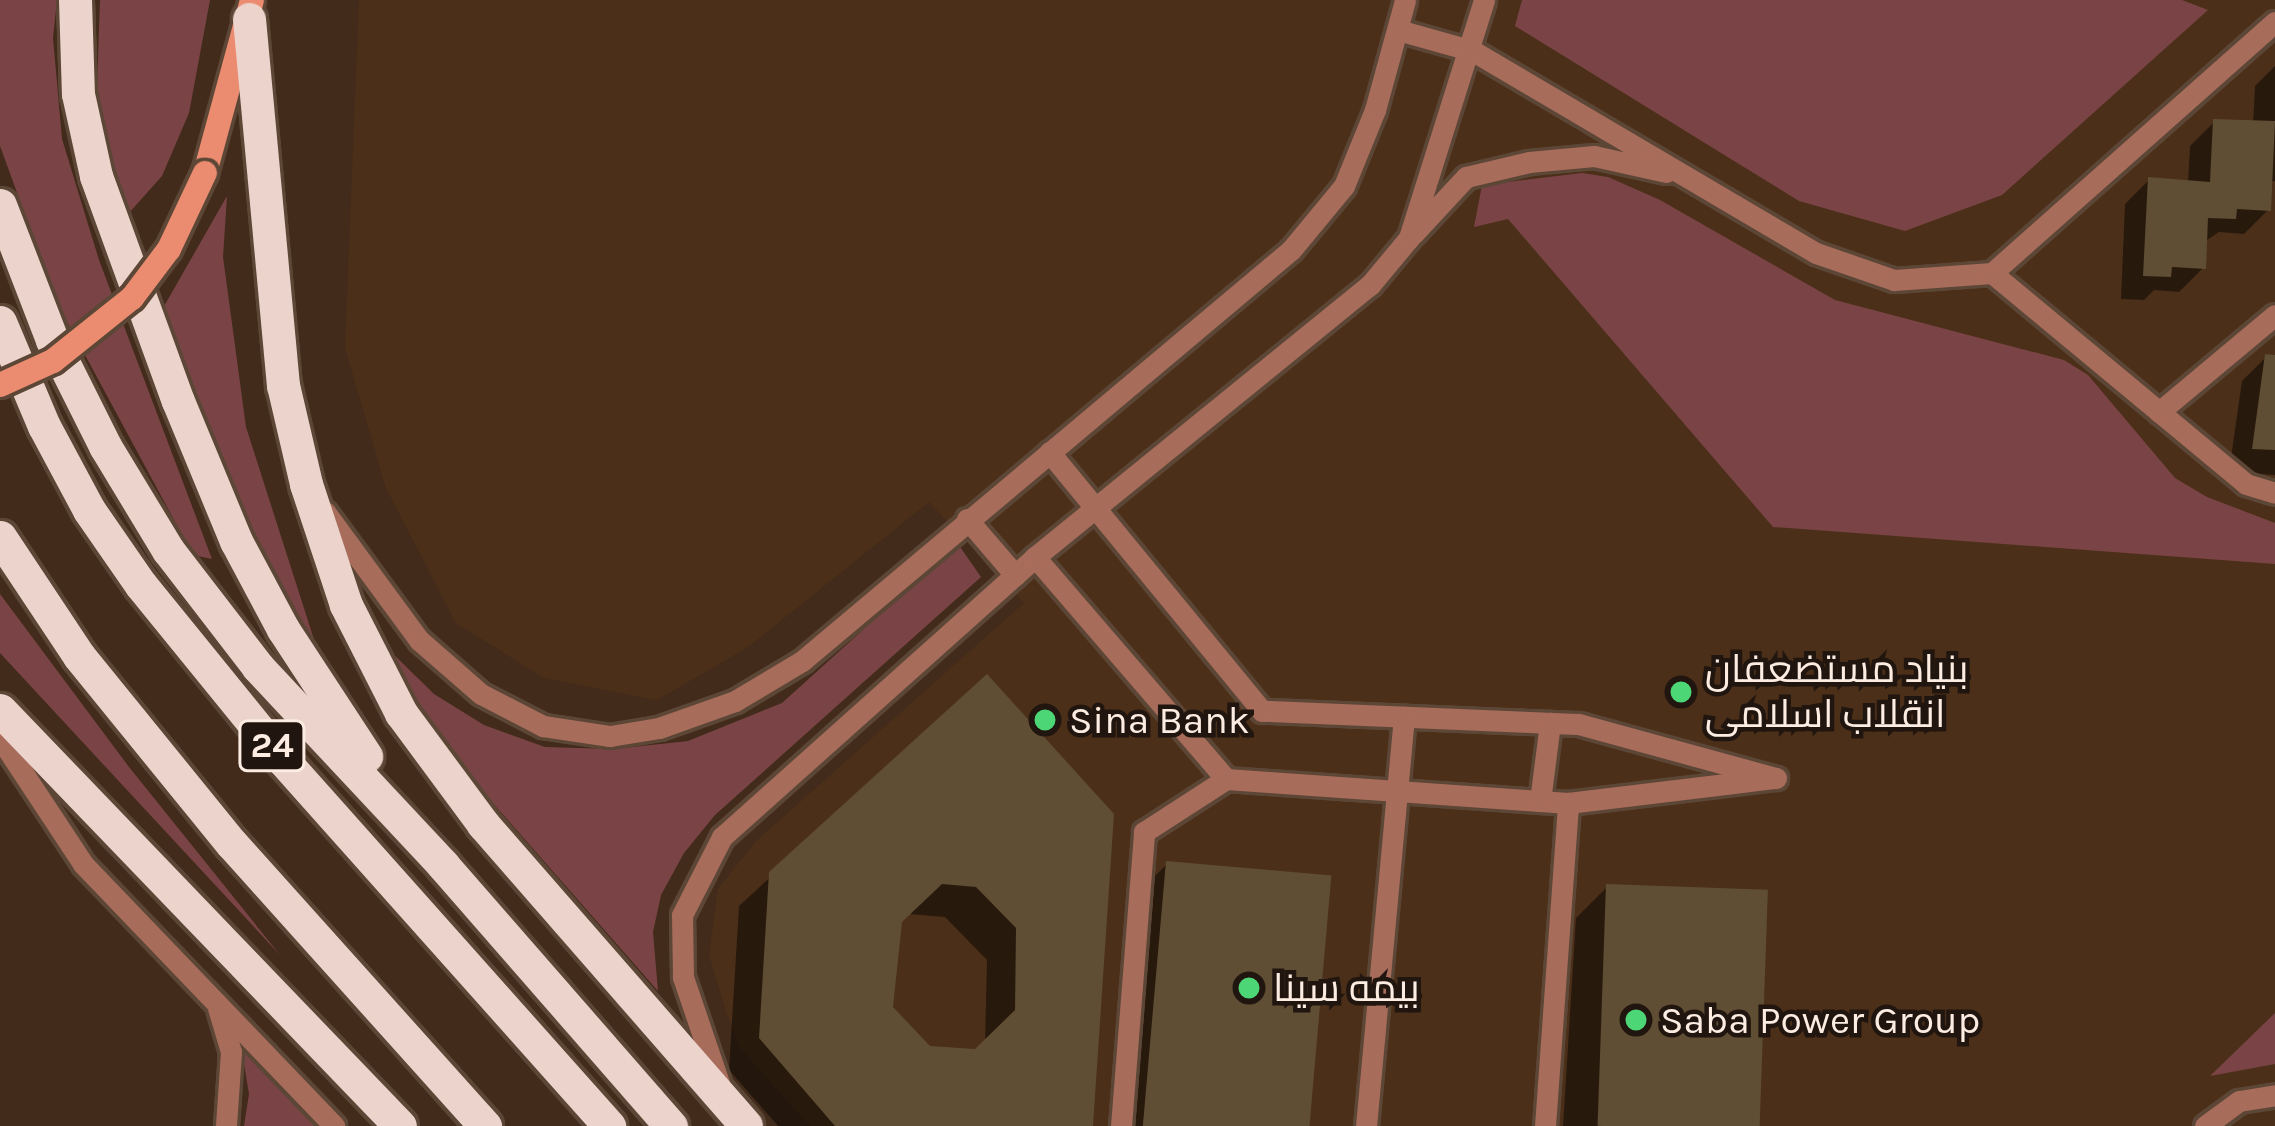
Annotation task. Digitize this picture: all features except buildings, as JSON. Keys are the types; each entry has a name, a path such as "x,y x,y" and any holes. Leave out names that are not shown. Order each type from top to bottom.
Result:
{"highway":[{"path":"75,0 78,94 96,176 236,541 342,723 443,866"},
{"path":"250,9 278,343 306,484 346,605 401,713 483,824 736,1113"},
{"path":"0,206 52,340 105,446 168,550 258,667 443,866 671,1126"},
{"name":"24","path":"0,322 44,426 89,511 141,585 284,761 609,1126"},
{"name":"24","path":"0,537 79,656 204,810 485,1126"},
{"path":"0,710 400,1126"}],"main road":[{"path":"0,385 52,361 132,298 169,248 205,173 250,9"}],"lane":[{"path":"306,484 419,640 481,694 543,726 610,736 659,728 735,701 802,661 1291,250 1344,186 1376,110 1405,0"},
{"path":"1409,238 1473,50 1484,0"},
{"path":"1398,30 1473,50 1816,253 1894,280 1992,273 2275,22"},
{"path":"736,1113 682,976 682,915 699,873 722,837 1035,557 1370,285 1466,177 1529,162 1594,156 1683,176"},
{"path":"1992,273 2246,484 2275,494"},
{"path":"2159,412 2275,315"},
{"path":"1049,452 1262,711 1578,724 1776,778 1568,803 1226,779 1144,832 1121,1126"},
{"path":"967,519 1015,575"},
{"path":"1035,557 1226,779"},
{"path":"1366,1126 1404,717"},
{"path":"1540,801 1550,723"},
{"path":"0,738 83,864 334,1126"},
{"path":"1545,1126 1568,803"},
{"path":"217,1002 231,1052 226,1126"},
{"path":"2211,1122 2239,1101 2275,1095"}],"shaded area":[{"path":"0,0 57,0 53,38 62,139 99,260 212,559 193,555 58,305 0,146"},
{"path":"100,0 210,0 189,113 162,176 128,214 106,150 97,88"},
{"path":"359,0 2275,0 2275,1126 810,1126 740,1048 709,955 718,889 756,841 1024,603 929,502 748,647 657,700 544,678 456,623 386,488 345,348"},
{"path":"1522,0 2182,0 2208,10 2002,195 1905,231 1799,201 1515,26"},
{"path":"1582,173 1608,177 1660,200 1835,300 2064,360 2088,375 2175,478 2207,497 2275,523 2275,564 1773,527 1508,219 1474,227 1482,185"},
{"path":"227,196 223,257 246,427 318,652 289,616 205,428 163,308"},
{"path":"958,544 981,577 715,815 684,853 661,895 653,932 658,991 485,794 423,715 387,648 434,694 484,725 545,747 614,749 688,741 782,703"},
{"path":"0,594 129,767 280,955 0,653"},
{"path":"2275,1013 2275,1064 2210,1076"},
{"path":"240,1040 319,1126 244,1126 249,1094"}],"place":[{"name":"بنیاد مستضعفان انقلاب اسلامی","path":"1681,692"},
{"name":"Sina Bank","path":"1045,720"},
{"name":"بیمه سینا","path":"1249,988"},
{"name":"Saba Power Group","path":"1636,1020"}]}
